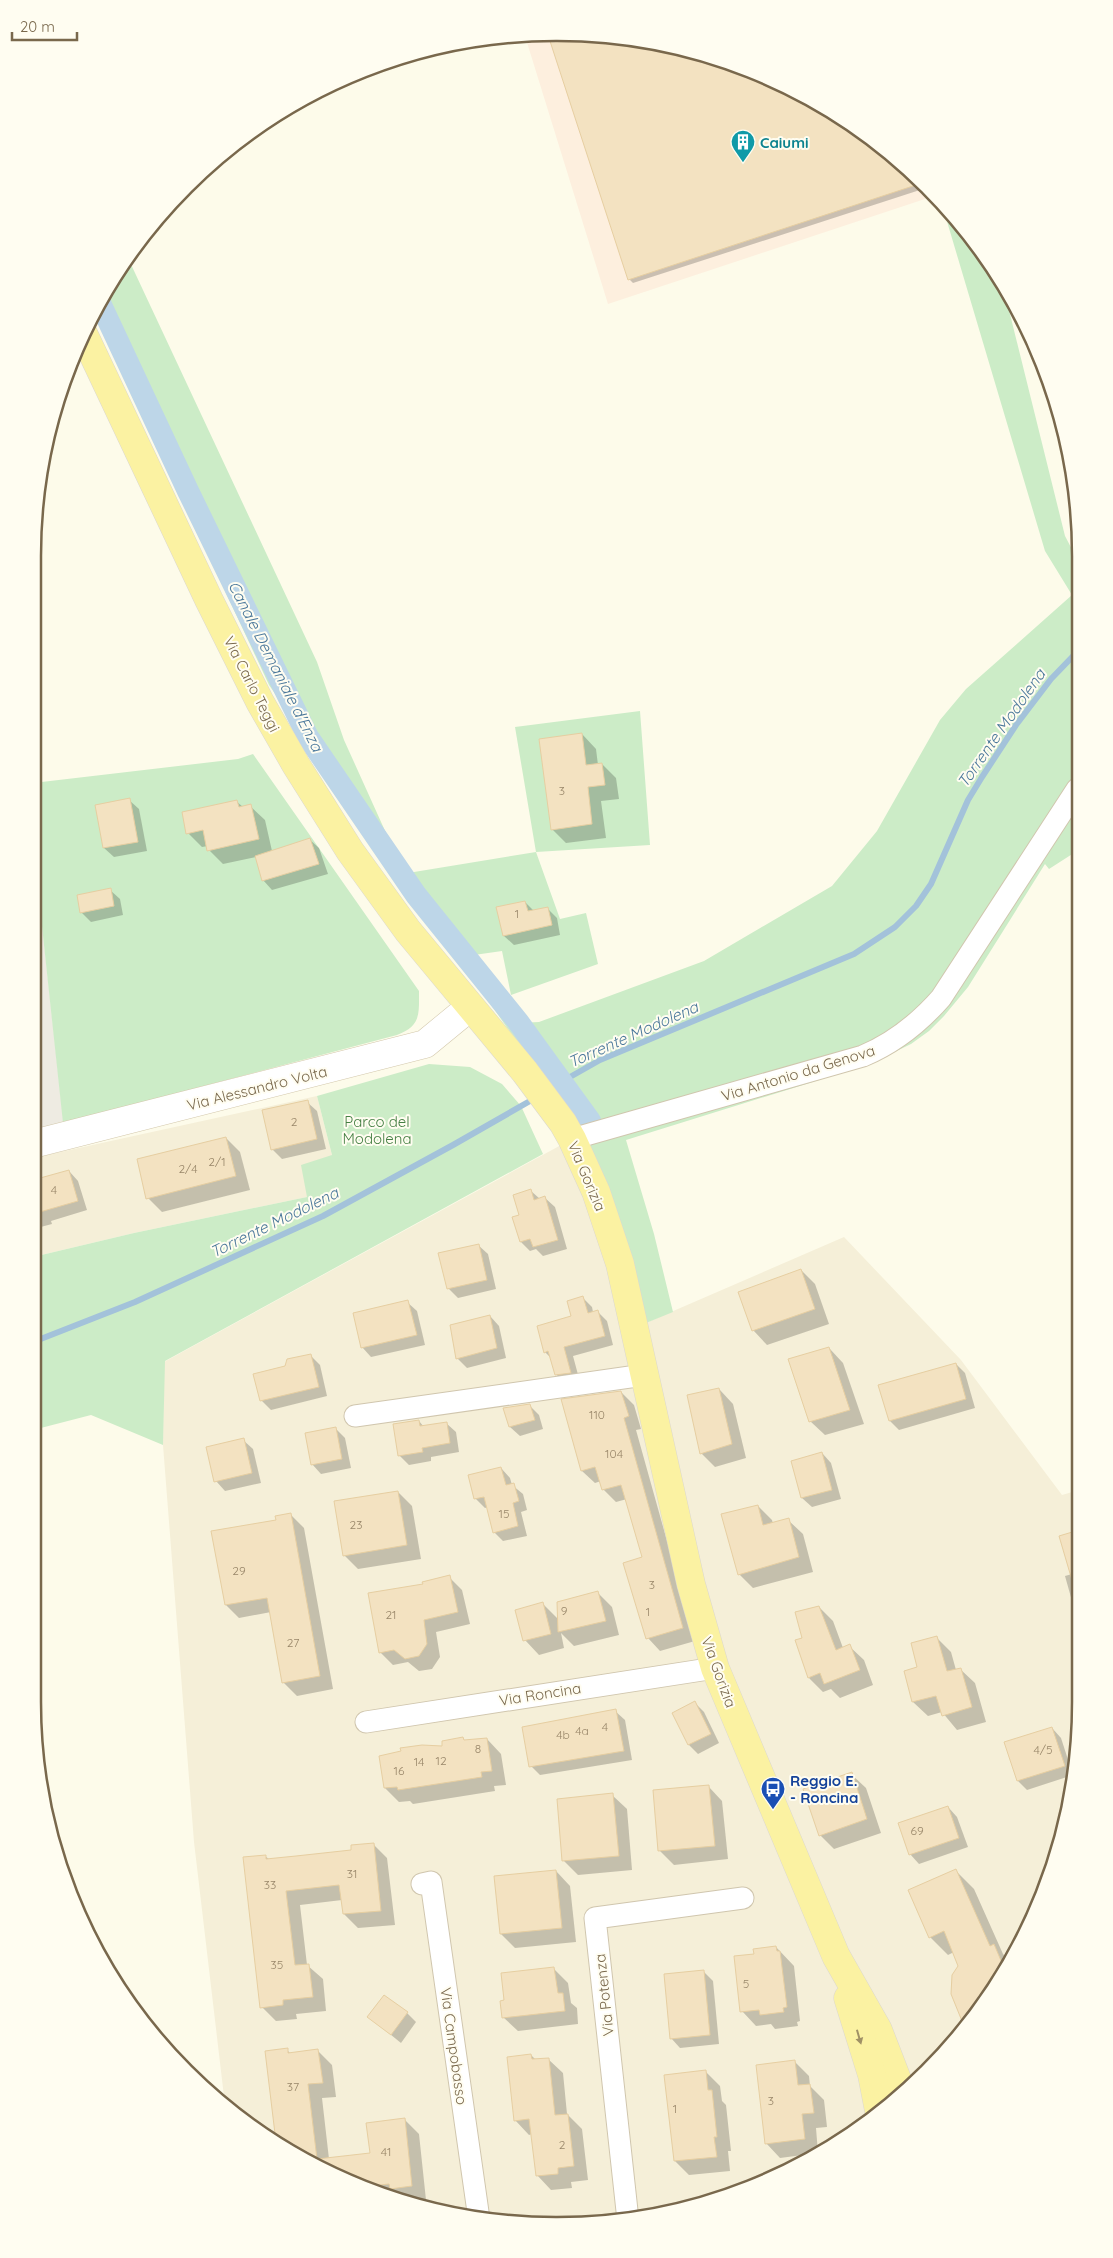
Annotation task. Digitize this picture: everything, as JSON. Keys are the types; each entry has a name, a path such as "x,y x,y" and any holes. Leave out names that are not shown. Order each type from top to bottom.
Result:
{"main road":[{"name":"Via Carlo Teggi","path":"88,343 209,600 260,702 296,765 355,858 408,931 470,1007"},
{"name":"Via Gorizia","path":"470,1007 525,1072 568,1131 596,1192 620,1264 691,1584 714,1668 836,1956"},
{"path":"836,1956 878,2030 900,2086"},
{"path":"836,1956 872,2075 878,2104"}],"street":[{"name":"Via Antonio da Genova","path":"568,1131 863,1056 892,1041 914,1026 941,998 1072,797"},
{"name":"Via Alessandro Volta","path":"41,1142 425,1044 470,1007"},
{"path":"355,1416 644,1375"},
{"name":"Via Roncina","path":"366,1722 714,1668"},
{"name":"Via Campobasso","path":"422,1884 431,1882 478,2210"},
{"name":"Via Potenza","path":"627,2212 595,1918 742,1898"}],"shaded area":[{"name":"Caiumi","path":"527,42 590,42 657,51 690,59 750,78 817,112 843,128 896,169 927,198 608,304"},
{"path":"41,916 65,1136 41,1143"},
{"path":"317,1096 332,1155 307,1197 134,1233 41,1255 41,1156"},
{"path":"572,1139 634,1328 844,1237 961,1360 1062,1495 1072,1492 1071,1735 1062,1802 1044,1867 1033,1899 1019,1929 985,1988 944,2041 921,2066 870,2110 843,2130 784,2164 754,2178 690,2199 657,2207 590,2216 523,2216 489,2212 456,2207 391,2189 359,2178 299,2148 270,2130 224,2094 194,1842 163,1445 164,1362"}],"green space":[{"path":"947,220 985,270 1009,310 1065,536 1072,549 1072,595 1045,551"},
{"path":"131,265 317,662 344,740 405,875 536,852 560,919 586,913 598,964 511,995 502,951 467,956 519,1023 539,1022 704,961 832,886 877,831 940,720 966,689 1072,595 1072,854 1049,869 1045,864 968,987 929,1031 911,1044 880,1059 848,1071 626,1140 654,1234 673,1312 646,1323 566,1104 510,1032 269,685 99,320"},
{"path":"640,711 650,845 536,852 515,727"},
{"path":"253,754 419,991 419,1006 415,1023 411,1028 397,1035 63,1123 41,917 41,782 238,759"},
{"name":"Parco del Modolena","path":"429,1064 470,1067 502,1084 521,1106 543,1154 165,1361 163,1445 91,1415 41,1428 41,1255 134,1233 307,1197 301,1165 332,1155 317,1096"}],"building":[{"name":"Caiumi","path":"550,41 590,42 657,51 690,59 754,80 814,110 843,128 896,169 914,186 628,280"},
{"path":"582,733 586,765 602,763 605,785 588,787 592,824 551,830 539,739"},
{"path":"130,798 138,842 103,848 95,805"},
{"path":"237,800 239,807 251,804 259,839 207,851 203,830 186,834 182,812"},
{"path":"310,838 319,864 262,881 255,856"},
{"path":"111,888 114,906 80,913 77,895"},
{"path":"525,901 528,911 548,907 552,925 503,936 496,907"},
{"path":"308,1100 317,1139 271,1150 262,1110"},
{"path":"226,1137 236,1176 146,1199 137,1159"},
{"path":"69,1170 78,1201 41,1212 41,1178"},
{"path":"531,1189 534,1200 545,1196 558,1240 533,1247 530,1239 520,1242 512,1217 519,1215 513,1195"},
{"path":"479,1244 487,1280 447,1289 438,1253"},
{"path":"801,1269 815,1309 752,1331 738,1292"},
{"path":"583,1296 588,1313 598,1310 605,1336 564,1347 571,1373 555,1375 548,1351 544,1353 537,1326 571,1316 567,1301"},
{"path":"408,1300 417,1335 361,1348 353,1313"},
{"path":"490,1315 497,1348 456,1359 450,1325"},
{"path":"829,1347 850,1410 809,1422 788,1359"},
{"path":"311,1354 319,1387 260,1401 253,1374 285,1366 287,1359"},
{"path":"956,1363 966,1399 889,1421 878,1385"},
{"path":"719,1388 732,1444 700,1454 687,1395"},
{"path":"621,1391 629,1416 624,1418 683,1628 646,1639 623,1563 642,1557 621,1485 602,1490 595,1467 581,1471 561,1399"},
{"path":"530,1404 535,1420 509,1427 503,1408"},
{"path":"419,1420 420,1426 447,1422 450,1443 422,1448 423,1452 398,1456 393,1424"},
{"path":"336,1427 342,1459 311,1465 305,1433"},
{"path":"244,1438 252,1473 214,1482 206,1447"},
{"path":"822,1452 832,1490 801,1498 791,1461"},
{"path":"501,1467 506,1485 514,1483 519,1501 513,1503 518,1526 493,1533 484,1497 474,1499 468,1475"},
{"path":"398,1491 407,1545 343,1556 334,1501"},
{"path":"758,1505 763,1525 789,1518 799,1557 738,1575 721,1514"},
{"path":"291,1513 320,1676 282,1683 267,1598 225,1605 211,1531 276,1520 275,1516"},
{"path":"1072,1532 1072,1580 1059,1536"},
{"path":"450,1575 458,1612 424,1620 427,1644 419,1656 405,1659 394,1650 379,1653 368,1593 423,1584 422,1582"},
{"path":"598,1591 606,1621 558,1632 557,1602"},
{"path":"543,1602 551,1634 523,1641 515,1610"},
{"path":"819,1606 836,1650 850,1644 860,1670 824,1684 820,1673 808,1678 795,1640 802,1638 795,1612"},
{"path":"937,1636 947,1671 961,1668 972,1707 942,1716 936,1696 912,1702 904,1671 917,1667 911,1643"},
{"path":"695,1701 711,1734 688,1745 672,1713"},
{"path":"616,1709 624,1751 529,1767 522,1727"},
{"path":"1052,1727 1065,1766 1017,1781 1004,1742"},
{"path":"463,1737 464,1740 487,1738 492,1771 481,1772 482,1777 398,1790 397,1787 384,1788 379,1756 401,1751 400,1748 422,1745 442,1746 442,1741"},
{"path":"852,1772 867,1819 819,1836 803,1789"},
{"path":"709,1785 715,1846 658,1851 653,1790"},
{"path":"613,1793 619,1856 562,1861 557,1799"},
{"path":"948,1806 959,1838 909,1855 898,1823"},
{"path":"374,1843 381,1911 343,1914 339,1885 286,1891 295,1965 309,1964 313,1997 283,2000 283,2005 260,2008 243,1857 266,1855 266,1859 296,1856 351,1850 351,1845"},
{"path":"956,1869 990,1946 994,1944 1001,1962 985,1988 961,2020 951,1994 952,1975 958,1966 944,1931 929,1938 908,1890"},
{"path":"556,1870 562,1928 500,1934 494,1876"},
{"path":"776,1946 777,1951 780,1951 787,2007 783,2008 784,2012 760,2015 759,2010 740,2012 734,1956 754,1954 753,1949"},
{"path":"554,1967 558,1993 563,1993 565,2011 502,2018 500,2001 504,2000 501,1973"},
{"path":"704,1970 710,2035 670,2039 664,1974"},
{"path":"384,1995 408,2012 391,2035 367,2017"},
{"path":"288,2048 288,2053 318,2049 323,2083 308,2084 317,2158 275,2133 265,2051"},
{"path":"531,2054 532,2059 549,2058 555,2115 568,2114 574,2166 558,2168 558,2174 536,2176 529,2119 514,2121 507,2057"},
{"path":"795,2060 798,2085 810,2084 814,2113 802,2114 805,2139 765,2144 756,2065"},
{"path":"706,2070 708,2090 712,2090 717,2137 714,2137 717,2157 674,2161 664,2075"},
{"path":"405,2118 412,2186 391,2189 389,2184 380,2185 359,2178 319,2159 370,2153 366,2123"}],"waterway":[{"name":"Canale Demaniale d'Enza","path":"104,311 188,491 308,737 416,895 519,1023 590,1121"},
{"name":"Torrente Modolena","path":"547,1090 600,1060 854,954 895,927 916,906 931,884 968,800 1016,725 1051,679 1072,657"},
{"name":"Torrente Modolena","path":"41,1339 135,1302 323,1216 537,1097"}],"place":[{"name":"Caiumi","path":"743,163"},
{"name":"Reggio E. - Roncina","path":"773,1810"}]}
